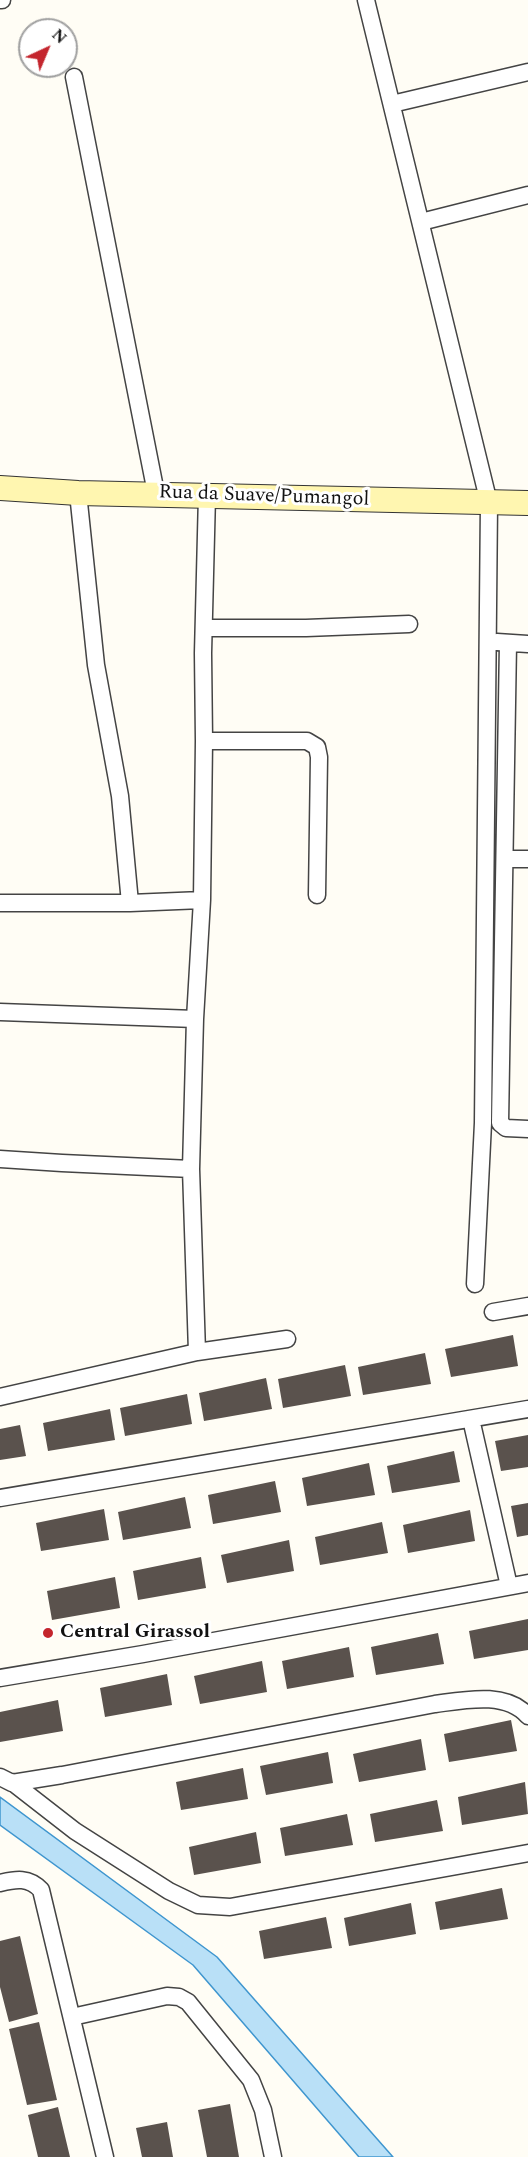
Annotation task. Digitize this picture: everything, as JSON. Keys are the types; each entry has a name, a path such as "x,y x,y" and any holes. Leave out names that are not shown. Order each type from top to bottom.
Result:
{"street":[{"path":"366,0 489,503 483,1123 476,1284"},
{"path":"392,104 528,72"},
{"path":"74,78 156,493"},
{"path":"421,222 528,195"},
{"name":"Rua da Suave/Pumangol","path":"0,488 78,493 528,503"},
{"path":"78,493 96,665 120,795 130,903"},
{"path":"197,1352 191,1168 195,1019 202,900 207,495"},
{"path":"204,628 306,628 409,624"},
{"path":"488,642 528,644"},
{"path":"508,643 501,1123 506,1128 528,1129"},
{"path":"204,741 307,741 317,747 319,757 317,895"},
{"path":"505,859 528,859"},
{"path":"0,903 130,903 202,900"},
{"path":"0,1012 195,1019"},
{"path":"0,1159 62,1164 191,1168"},
{"path":"493,1312 528,1306"},
{"path":"0,1397 197,1352 287,1339"},
{"path":"0,1498 528,1409"},
{"path":"471,1419 509,1586"},
{"path":"0,1678 528,1583"},
{"path":"6,1780 435,1704 475,1699 511,1702 528,1716"},
{"path":"6,1780 75,1831 169,1891 198,1905 230,1907 528,1853"},
{"path":"0,1883 16,1879 36,1885 40,1890 105,2157"},
{"path":"72,2017 167,1996 178,1997 188,2002 251,2080 263,2110 273,2157"}],"water":[{"path":"0,1797 217,1957 393,2157 359,2157 193,1965 0,1825"}],"building":[{"path":"513,1335 518,1366 451,1377 445,1349"},
{"path":"425,1353 431,1384 363,1395 358,1367"},
{"path":"345,1365 351,1396 283,1408 278,1379"},
{"path":"266,1378 272,1409 204,1421 199,1393"},
{"path":"187,1394 192,1424 125,1436 120,1408"},
{"path":"110,1409 115,1440 48,1451 43,1423"},
{"path":"20,1425 26,1456 0,1460 0,1429"},
{"path":"528,1435 528,1467 501,1471 495,1441"},
{"path":"454,1451 460,1482 392,1493 387,1466"},
{"path":"369,1463 375,1495 307,1506 302,1478"},
{"path":"275,1481 281,1512 213,1524 208,1495"},
{"path":"185,1497 191,1528 123,1540 118,1512"},
{"path":"528,1503 528,1535 517,1537 511,1506"},
{"path":"104,1509 109,1540 41,1551 36,1523"},
{"path":"470,1510 475,1541 408,1553 403,1525"},
{"path":"382,1522 388,1553 320,1565 315,1537"},
{"path":"289,1540 294,1571 227,1583 221,1555"},
{"path":"201,1557 206,1588 138,1600 133,1571"},
{"path":"115,1577 120,1608 52,1620 47,1591"},
{"path":"528,1619 528,1650 474,1659 469,1631"},
{"path":"438,1633 444,1664 376,1675 371,1647"},
{"path":"349,1647 354,1677 287,1689 282,1661"},
{"path":"262,1661 267,1692 200,1704 194,1676"},
{"path":"167,1674 172,1705 105,1717 100,1688"},
{"path":"58,1700 63,1731 0,1742 0,1712"},
{"path":"511,1720 517,1751 449,1762 444,1734"},
{"path":"421,1739 426,1770 359,1782 353,1754"},
{"path":"328,1752 333,1783 266,1795 260,1766"},
{"path":"243,1768 248,1799 181,1810 176,1782"},
{"path":"525,1782 528,1814 462,1825 458,1797"},
{"path":"437,1800 443,1831 375,1842 370,1814"},
{"path":"347,1814 353,1845 285,1856 280,1828"},
{"path":"256,1832 261,1863 194,1875 189,1847"},
{"path":"502,1888 508,1919 440,1930 435,1902"},
{"path":"411,1903 416,1934 349,1946 344,1918"},
{"path":"326,1917 332,1948 264,1959 259,1931"},
{"path":"20,1936 38,2014 9,2022 0,1987 0,1941"},
{"path":"39,2022 57,2100 27,2105 9,2029"},
{"path":"230,2104 239,2157 207,2157 198,2110"},
{"path":"58,2107 70,2157 38,2157 28,2115"},
{"path":"167,2122 173,2157 142,2157 136,2128"}],"place":[{"name":"Central Girassol","path":"48,1633"}]}
